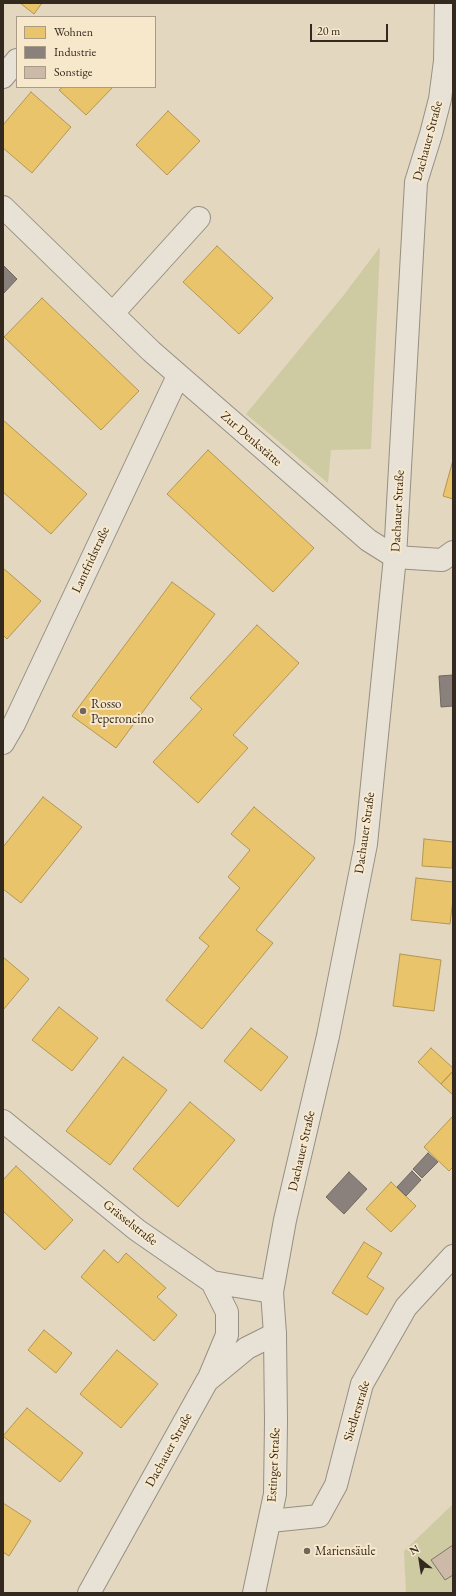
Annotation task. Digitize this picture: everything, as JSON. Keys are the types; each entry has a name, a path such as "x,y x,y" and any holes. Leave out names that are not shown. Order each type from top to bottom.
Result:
{"street":[{"name":"Dachauer Straße","path":"89,1593 207,1381 247,1348 275,1334 272,1292 286,1220 328,1036 366,844 395,557 416,182 440,99 446,61 446,3"},
{"path":"3,77 16,61"},
{"name":"Zur Denkstätte","path":"3,207 178,376 368,540 395,557"},
{"path":"113,313 199,218"},
{"name":"Lantfridstraße","path":"3,743 18,717 178,376"},
{"path":"395,557 442,560 453,552"},
{"name":"Grässelstraße","path":"3,1121 137,1230 212,1282 272,1292"},
{"name":"Siedlerstraße","path":"270,1521 319,1516 336,1485 362,1384 406,1307 453,1256"},
{"path":"207,1381 227,1335 227,1312 212,1282"},
{"name":"Estinger Straße","path":"254,1593 275,1494 275,1334"}],"shaded area":[{"path":"380,247 371,449 331,450 328,483 246,414 343,296"},
{"path":"453,1504 453,1593 406,1593 404,1551"}],"building: Wohnen":[{"path":"20,3 42,3 34,14"},
{"path":"62,88 112,88 86,115 59,90"},
{"path":"31,92 71,127 32,173 3,148 3,125"},
{"path":"168,111 200,141 167,175 136,145"},
{"path":"217,246 273,298 239,334 183,282"},
{"path":"42,298 139,391 101,430 4,337"},
{"path":"3,420 87,494 51,534 3,492"},
{"path":"208,450 314,548 273,592 167,494"},
{"path":"453,460 453,499 443,496"},
{"path":"3,568 41,601 7,639 3,635"},
{"path":"172,582 215,614 116,748 72,716"},
{"path":"257,625 299,663 233,735 248,748 198,803 153,762 202,709 190,698"},
{"path":"43,797 82,827 21,903 3,889 3,847"},
{"path":"254,807 315,858 256,930 273,943 202,1029 166,1000 209,946 199,938 240,888 228,877 250,850 231,834"},
{"path":"424,839 453,842 452,868 422,866"},
{"path":"416,878 453,882 453,899 450,924 411,920"},
{"path":"400,954 441,960 434,1011 393,1006"},
{"path":"3,957 29,979 3,1010"},
{"path":"59,1007 98,1038 72,1071 32,1040"},
{"path":"251,1028 288,1057 261,1091 224,1061"},
{"path":"431,1048 453,1068 453,1071 441,1084 418,1062"},
{"path":"123,1057 167,1090 110,1165 66,1131"},
{"path":"453,1071 453,1095 441,1084"},
{"path":"190,1102 235,1140 178,1207 133,1169"},
{"path":"453,1116 453,1167 449,1171 424,1147"},
{"path":"16,1166 73,1220 45,1250 3,1211 3,1180"},
{"path":"391,1182 416,1206 391,1232 366,1209"},
{"path":"364,1242 382,1253 367,1277 384,1288 367,1315 332,1293"},
{"path":"104,1250 118,1263 126,1253 166,1288 157,1297 177,1315 154,1341 81,1277"},
{"path":"44,1330 72,1353 56,1373 28,1350"},
{"path":"117,1350 158,1384 121,1428 80,1394"},
{"path":"27,1408 83,1453 60,1482 3,1436"},
{"path":"3,1503 31,1521 9,1556 3,1552"}],"building: Industrie":[{"path":"3,265 17,279 3,294"},
{"path":"453,675 453,706 441,707 439,676"},
{"path":"428,1153 438,1162 422,1178 413,1169"},
{"path":"412,1171 421,1180 406,1196 397,1187"},
{"path":"349,1172 367,1189 344,1214 326,1197"}],"building: Sonstige":[{"path":"453,1545 453,1575 445,1580 431,1560"}],"place":[{"name":"Rosso Peperoncino","path":"83,711"},
{"name":"Mariensäule","path":"307,1551"}]}
